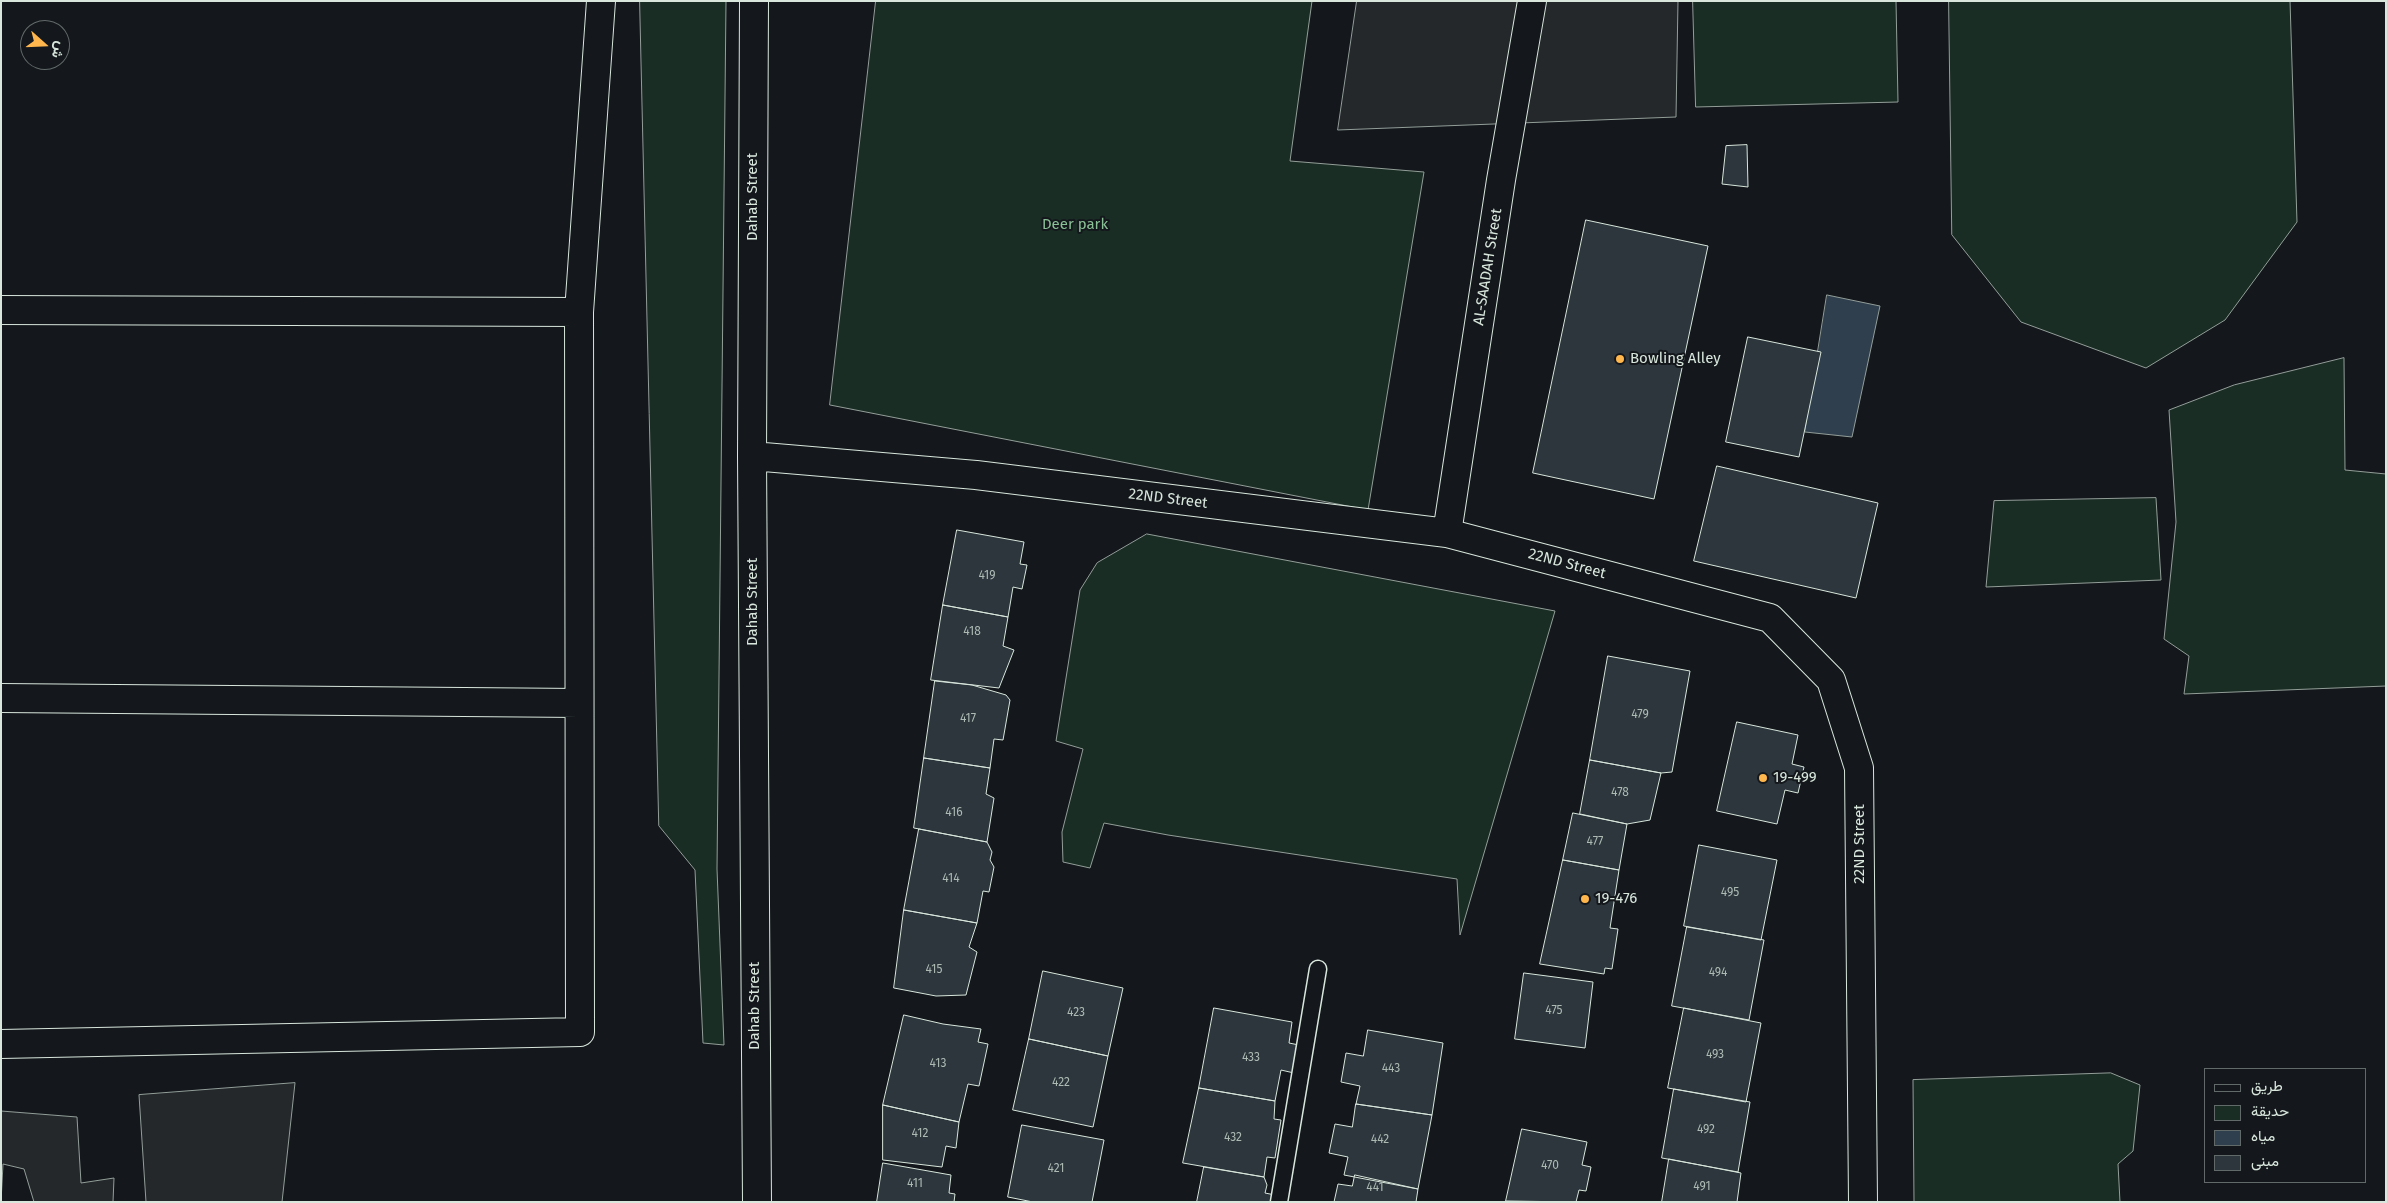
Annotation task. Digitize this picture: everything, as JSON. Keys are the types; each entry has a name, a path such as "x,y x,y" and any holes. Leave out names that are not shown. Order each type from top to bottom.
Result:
{"street":[{"path":"1,1044 580,1032 579,312 601,1"},
{"name":"Dahab Street","path":"754,1 752,456 757,1202"},
{"name":"AL-SAADAH Street","path":"1447,533 1501,180 1532,1"},
{"path":"1,310 579,312"},
{"name":"22ND Street","path":"752,456 976,475 1447,533 1770,618 1831,680 1859,768 1863,1202"},
{"path":"1,698 579,704"}],"lane":[{"path":"1279,1202 1318,969"}],"green space":[{"path":"640,1 726,1 717,869 724,1045 703,1043 695,870 659,826"},
{"name":"Deer park","path":"876,1 1312,1 1290,161 1424,172 1368,510 830,405"},
{"path":"1693,1 1896,1 1898,102 1696,107"},
{"path":"1949,1 2290,1 2297,222 2225,320 2146,368 2021,322 1952,235"},
{"path":"2344,358 2345,470 2386,474 2386,686 2184,694 2189,656 2164,639 2176,522 2169,410 2234,385"},
{"path":"2156,498 2161,580 1986,587 1994,501"},
{"path":"1147,534 1555,611 1460,935 1457,879 1168,835 1104,823 1090,868 1063,862 1062,832 1083,749 1056,741 1080,590 1097,563"},
{"path":"2111,1073 2140,1085 2133,1151 2118,1164 2120,1202 1914,1202 1913,1080"}],"shaded area":[{"path":"1357,1 1678,1 1676,117 1338,130"},
{"path":"295,1083 282,1202 146,1202 139,1095"},
{"path":"1,1111 77,1117 81,1183 114,1178 113,1202 34,1202 24,1169 3,1164 1,1202"}],"water":[{"path":"1827,295 1880,306 1852,437 1805,432"}],"building":[{"path":"1747,145 1748,187 1722,184 1726,146"},
{"name":"Bowling Alley","path":"1586,220 1708,246 1654,499 1533,473"},
{"path":"1748,337 1821,352 1799,457 1726,442"},
{"path":"1717,466 1878,503 1856,598 1694,561"},
{"path":"957,530 1024,542 1020,564 1027,565 1022,589 1013,587 1008,617 943,605"},
{"path":"943,605 1008,617 1003,646 1014,650 999,688 931,680"},
{"path":"1608,656 1690,671 1672,772 1661,773 1590,760"},
{"path":"935,681 972,685 1006,695 1010,700 1003,740 994,739 990,768 924,758"},
{"name":"19-499","path":"1737,722 1798,735 1792,764 1804,767 1798,793 1785,790 1777,824 1717,811"},
{"path":"924,758 990,768 986,794 994,798 987,842 914,828"},
{"path":"1590,760 1661,773 1650,820 1627,824 1580,814"},
{"path":"1573,813 1627,824 1619,870 1563,860"},
{"path":"919,829 987,842 992,852 990,860 994,867 989,892 983,891 977,923 904,910"},
{"path":"1699,845 1777,860 1761,940 1684,926"},
{"name":"19-476","path":"1563,860 1619,870 1610,928 1618,929 1612,969 1605,968 1604,974 1540,964"},
{"path":"904,910 977,923 969,947 977,952 966,995 936,996 894,988"},
{"path":"1687,927 1764,940 1749,1020 1672,1006"},
{"path":"1043,971 1123,988 1108,1056 1029,1039"},
{"path":"1524,973 1593,982 1585,1048 1515,1039"},
{"path":"1214,1008 1292,1022 1289,1043 1299,1045 1294,1073 1281,1070 1275,1101 1199,1088"},
{"path":"1684,1008 1761,1023 1746,1102 1668,1088"},
{"path":"904,1015 943,1024 981,1029 978,1042 988,1044 979,1086 968,1084 959,1122 883,1105"},
{"path":"1368,1030 1443,1043 1432,1115 1356,1104 1360,1086 1341,1082 1346,1053 1363,1056"},
{"path":"1029,1039 1108,1056 1093,1127 1013,1110"},
{"path":"1199,1088 1275,1101 1274,1119 1281,1120 1275,1158 1267,1157 1264,1177 1183,1163"},
{"path":"1674,1089 1750,1102 1738,1172 1662,1158"},
{"path":"1356,1104 1432,1115 1418,1189 1344,1175 1348,1157 1329,1153 1335,1124 1352,1127"},
{"path":"883,1105 959,1122 956,1148 946,1146 942,1167 883,1160"},
{"path":"1022,1125 1104,1140 1092,1202 1033,1202 1008,1197"},
{"path":"1522,1129 1587,1142 1582,1165 1591,1167 1586,1191 1579,1190 1576,1202 1506,1201"},
{"path":"1669,1159 1741,1173 1737,1202 1662,1202"},
{"path":"883,1163 951,1175 949,1193 955,1194 954,1202 877,1202"},
{"path":"1204,1167 1264,1177 1267,1185 1265,1193 1275,1195 1273,1202 1197,1202"},
{"path":"1355,1175 1418,1189 1416,1202 1334,1202 1338,1184 1352,1186"}],"place":[{"name":"Bowling Alley","path":"1620,359"},
{"name":"19-499","path":"1763,778"},
{"name":"19-476","path":"1585,899"}]}
